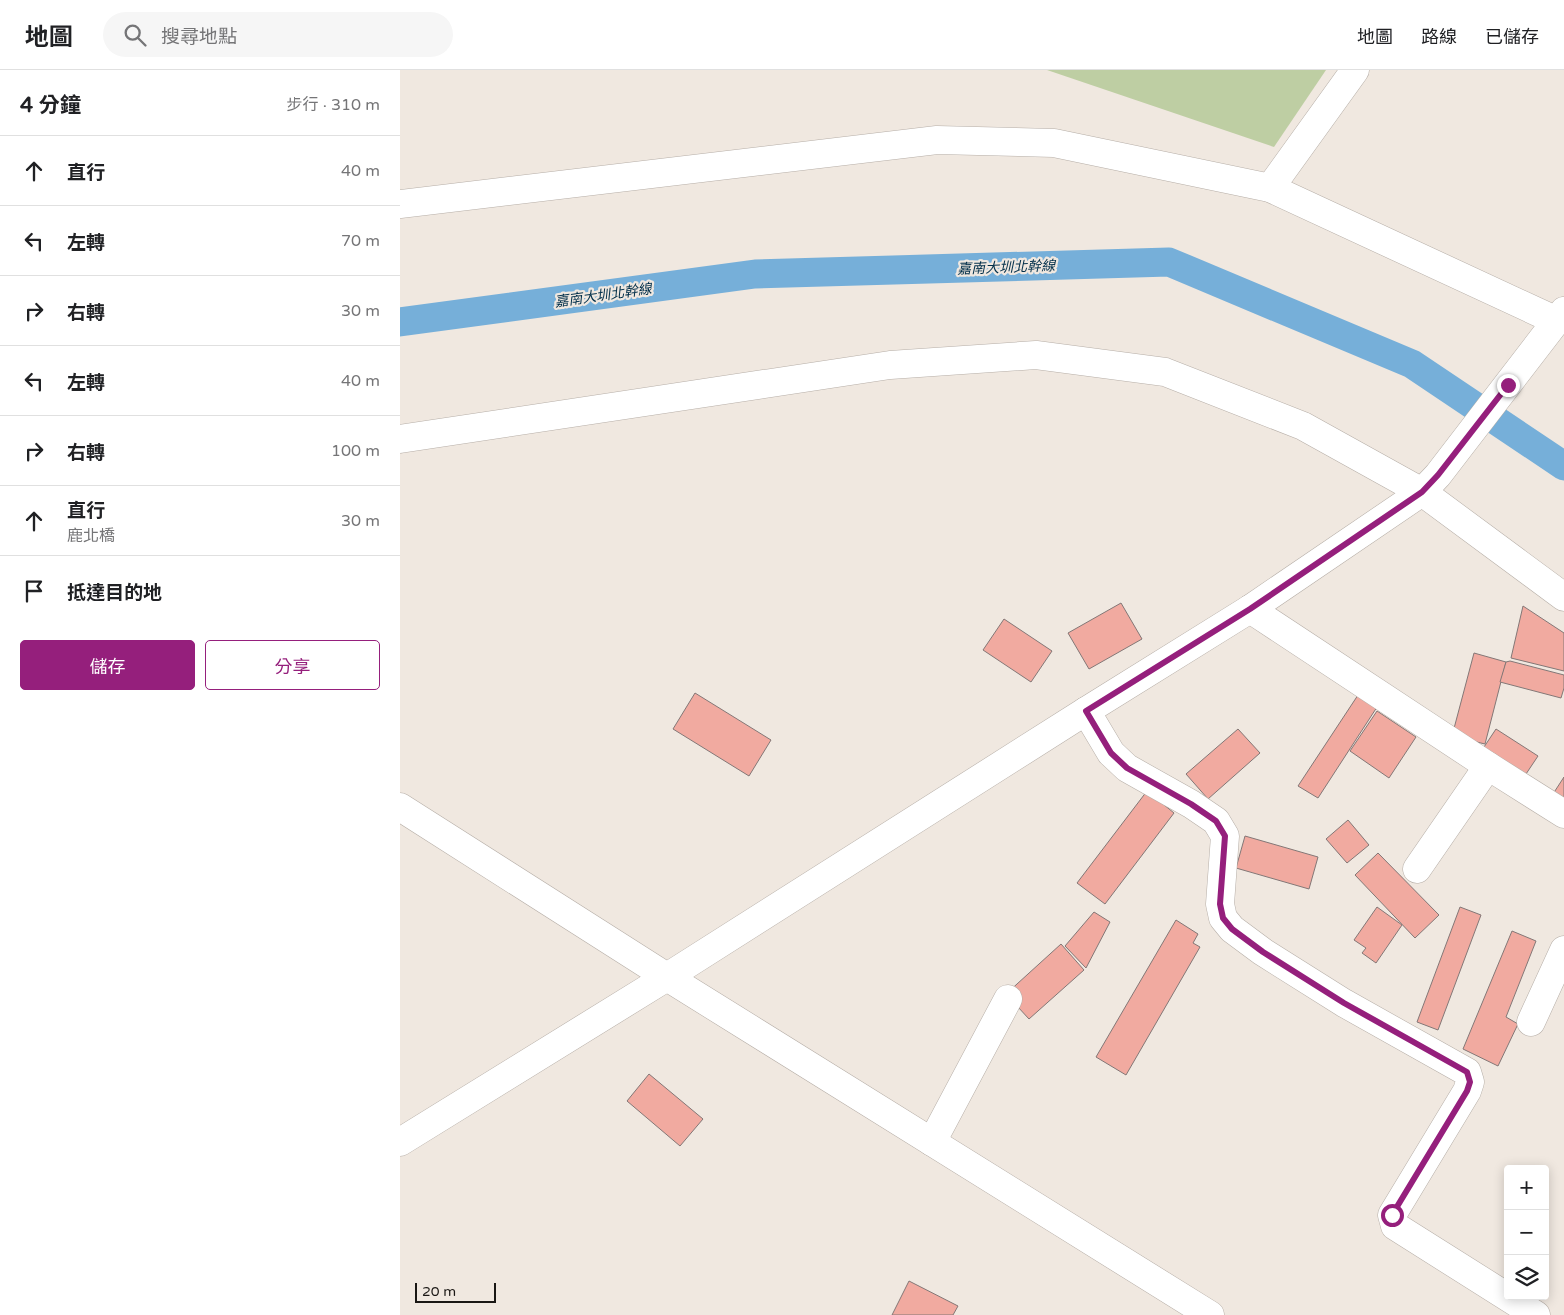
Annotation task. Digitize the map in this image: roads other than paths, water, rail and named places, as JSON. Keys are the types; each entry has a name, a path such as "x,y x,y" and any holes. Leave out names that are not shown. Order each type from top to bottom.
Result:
{"main road":[{"path":"1270,188 1356,70"},
{"path":"400,204 937,140 1054,143 1270,188 1561,316 1430,484 1250,609 667,977 400,1142"},
{"path":"400,439 890,365 1036,355 1165,372 1303,426 1430,484 1564,597"},
{"path":"1250,609 1564,814"},
{"path":"1086,711 1111,753 1127,768 1191,804 1216,821 1225,836 1220,904 1223,918 1232,929 1263,952 1344,1003 1467,1072 1470,1082 1467,1091 1392,1215 1393,1221 1395,1226 1536,1315"},
{"path":"1417,869 1488,766"},
{"path":"400,807 667,977 1210,1315"},
{"path":"1531,1022 1564,950"},
{"path":"932,1142 1008,999"}],"waterway":[{"name":"嘉南大圳北幹線","path":"400,322 755,274 1169,262 1412,364 1564,466"}]}
